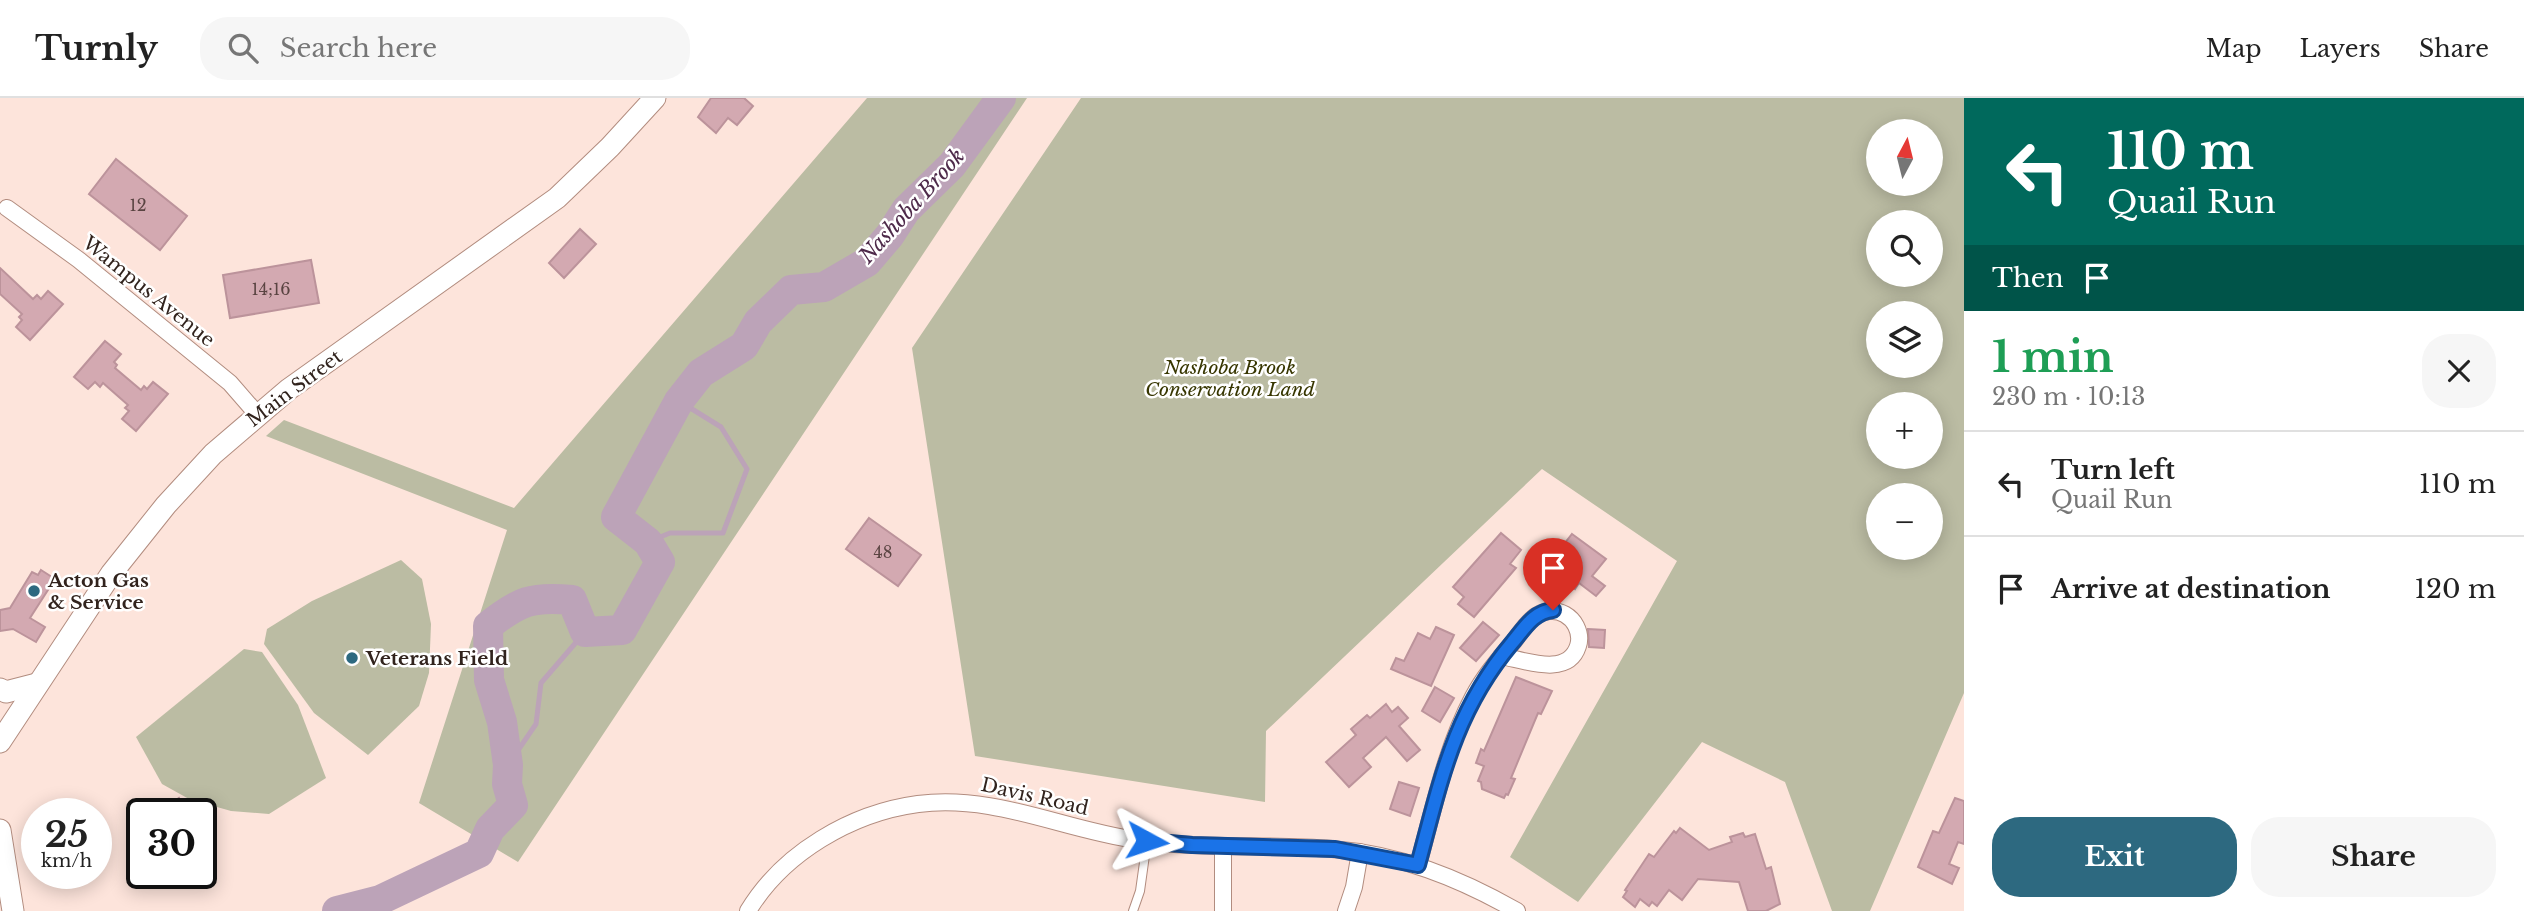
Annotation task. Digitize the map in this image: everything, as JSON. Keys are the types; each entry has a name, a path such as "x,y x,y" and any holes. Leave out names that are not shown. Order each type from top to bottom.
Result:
{"main road":[{"name":"Main Street","path":"0,743 105,582 191,476 257,414 557,198 610,147 655,98"},
{"path":"0,689 6,692 37,684"},
{"path":"0,830 8,900"}],"street":[{"name":"Wampus Avenue","path":"7,208 79,260 230,383 257,414"},
{"path":"1418,865 1449,751 1473,697 1501,656 1531,620 1541,613 1559,611 1570,617 1577,627 1579,639 1576,651 1562,663 1550,665 1501,656"},
{"name":"Davis Road","path":"748,911 769,883 811,846 861,819 915,804 944,802 1000,806 1064,825 1147,841 1360,852 1418,865 1471,885 1517,911"},
{"path":"1223,846 1223,911"},
{"path":"1346,911 1360,852"}],"lane":[{"path":"1133,911 1140,891 1147,841"}],"green space":[{"path":"867,98 1027,98 518,862 419,803 507,530 266,436 284,420 514,508"},
{"name":"Nashoba Brook Conservation Land","path":"1081,98 1964,98 1964,693 1870,911 1832,911 1785,782 1702,742 1578,902 1510,857 1677,561 1542,469 1266,731 1265,802 975,756 912,348"},
{"name":"Veterans Field","path":"401,560 422,579 431,624 429,673 419,706 368,755 314,713 264,644 267,629 312,601"},
{"path":"244,649 262,652 298,705 326,778 269,814 231,811 217,807 217,798 187,798 162,784 136,737"}],"building":[{"path":"711,98 744,98 753,106 737,125 728,118 716,133 698,117"},
{"path":"116,159 187,216 160,250 89,194"},
{"path":"580,229 596,244 564,278 549,263"},
{"path":"311,260 319,303 230,318 223,275"},
{"path":"0,268 33,299 37,295 41,299 48,291 63,304 30,340 16,327 22,320 19,317 22,314 0,294"},
{"path":"105,341 121,354 114,362 117,365 115,368 141,390 144,386 147,389 153,382 168,394 136,431 122,419 129,411 125,408 128,405 103,383 100,387 95,382 88,389 74,377"},
{"path":"869,518 921,555 898,586 846,549"},
{"path":"1501,533 1521,550 1510,564 1516,568 1474,617 1458,604 1464,597 1453,587"},
{"path":"1572,534 1606,559 1592,576 1605,586 1596,596 1579,583 1575,589 1547,566"},
{"path":"41,570 55,579 30,618 45,627 36,642 13,629 0,631 0,610 10,608 32,572 38,575"},
{"path":"1483,622 1499,635 1476,661 1460,648"},
{"path":"1436,627 1454,635 1431,686 1391,669 1396,658 1404,661 1418,633 1430,639"},
{"path":"1588,629 1605,630 1604,648 1589,647"},
{"path":"1516,677 1552,691 1541,714 1538,713 1511,778 1515,779 1504,798 1482,789 1481,782 1478,781 1484,766 1476,763 1481,749 1484,751"},
{"path":"1435,687 1454,698 1440,722 1422,711"},
{"path":"1386,704 1392,712 1398,707 1408,718 1399,726 1420,750 1407,761 1386,737 1363,758 1371,767 1349,787 1326,762 1356,735 1351,729"},
{"path":"1399,782 1419,788 1410,816 1390,809"},
{"path":"1955,798 1964,801 1964,844 1958,842 1949,864 1959,868 1952,884 1918,867 1933,831 1939,833"},
{"path":"1680,828 1709,850 1732,842 1730,837 1743,833 1745,837 1755,834 1766,869 1771,867 1780,904 1766,911 1748,911 1739,882 1698,879 1682,900 1669,890 1657,906 1652,902 1649,906 1640,899 1635,907 1623,897 1627,891 1625,890 1649,854 1654,857 1674,831 1676,833"}],"waterway":[{"name":"Nashoba Brook","path":"337,911 380,900 479,853 490,829 513,805 507,784 508,765 502,722 489,680 488,626 527,602 558,599 572,600 585,632 622,630 660,562 648,542 616,517 679,401 701,373 744,346 758,322 791,290 824,287 867,262 890,235 906,210 952,165 1001,98"},
{"path":"648,542 670,533 723,533 747,469 721,427 679,401"},
{"path":"508,765 536,724 541,683 585,632"}],"place":[{"name":"Acton Gas & Service","path":"34,591"},
{"name":"Veterans Field","path":"352,658"}],"route":[{"path":"1147,841 1335,849 1418,865 1449,751 1473,697 1488,671 1531,620 1541,613 1553,610"}]}
